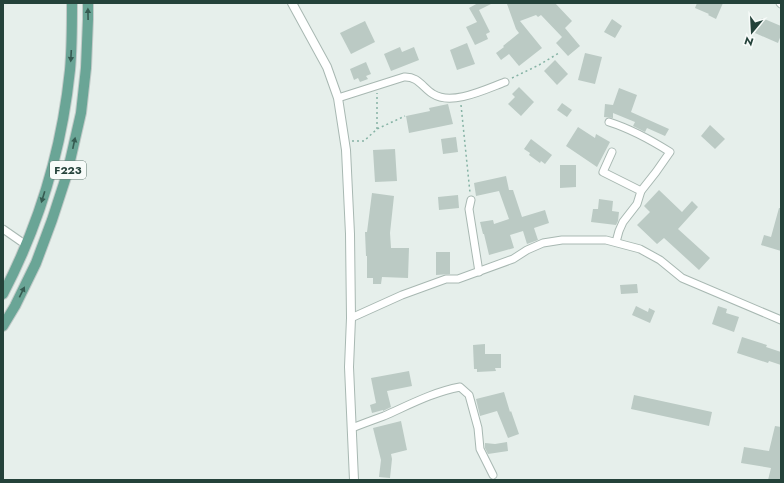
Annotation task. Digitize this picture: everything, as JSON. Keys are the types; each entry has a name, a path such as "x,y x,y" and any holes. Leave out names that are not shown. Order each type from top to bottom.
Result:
{"main road":[{"name":"F223","path":"3,294 12,278 26,245 39,211 54,162 63,120 70,70 72,3"},
{"name":"F223","path":"3,326 15,306 36,263 68,174 82,105 86,68 88,3"}],"street":[{"path":"292,3 327,67 338,98 346,150 350,234 351,318 349,367 354,480"},
{"path":"338,98 404,77 415,78 432,94 446,99 464,97 505,82"},
{"path":"609,122 658,144 670,152 641,191 637,204 623,222 616,242"},
{"path":"612,152 604,172 641,191"},
{"path":"471,200 469,210 480,272"},
{"path":"3,230 26,245"},
{"path":"351,318 402,295 446,280 458,279 480,272 513,259 527,250 543,243 562,240 606,240 640,249 660,260 682,278 693,284 781,320"},
{"path":"352,428 448,389 460,387 469,395 478,428 480,449 493,475"}],"path":[{"path":"505,82 559,53"},
{"path":"377,86 377,129"},
{"path":"460,97 471,200"},
{"path":"344,141 364,141 377,129 405,116"}],"building":[{"path":"478,3 493,3 479,10 490,32 486,34 488,39 475,45 466,27 477,22 469,8"},
{"path":"555,3 572,21 565,28 580,46 568,56 556,43 562,37 541,15 538,17 536,15 520,21 542,48 519,66 509,54 501,60 496,53 519,33 516,29 507,4"},
{"path":"697,3 723,3 716,19 695,8"},
{"path":"762,18 781,26 781,35 778,43 755,33"},
{"path":"612,19 622,26 615,38 604,32"},
{"path":"365,21 375,42 351,54 340,33"},
{"path":"467,43 475,64 457,70 450,50"},
{"path":"400,47 402,52 414,47 419,60 391,71 384,54"},
{"path":"585,53 602,57 595,84 578,80"},
{"path":"555,60 568,74 557,85 544,71"},
{"path":"366,62 371,74 366,76 368,79 360,82 358,78 354,80 350,69"},
{"path":"519,87 534,102 521,116 508,104 515,97 512,94"},
{"path":"619,88 637,95 631,112 669,129 665,136 647,128 645,132 633,126 635,122 613,113 613,118 604,117 605,104 613,105"},
{"path":"562,103 572,110 567,117 557,110"},
{"path":"448,104 453,124 409,133 406,116 430,111 429,108"},
{"path":"710,125 725,139 715,149 701,136"},
{"path":"578,127 595,138 596,134 610,142 597,167 566,146"},
{"path":"456,137 458,152 443,154 441,139"},
{"path":"531,139 552,155 545,164 541,161 540,163 529,155 530,153 524,149"},
{"path":"395,149 397,181 375,182 373,150"},
{"path":"560,165 576,165 576,187 560,188"},
{"path":"506,176 509,190 513,190 522,217 545,210 549,223 534,228 538,240 527,244 523,231 510,235 514,248 489,255 480,222 493,220 494,224 509,219 499,191 476,196 474,183"},
{"path":"659,190 682,212 692,201 698,207 678,229 710,258 699,270 664,238 657,244 637,225 650,212 644,206"},
{"path":"372,193 394,196 390,233 391,248 409,248 408,278 382,277 381,284 373,284 373,278 367,278 365,232 367,232"},
{"path":"458,195 459,208 439,210 438,197"},
{"path":"599,199 613,201 612,211 619,212 616,225 591,222 593,209 598,209"},
{"path":"779,208 781,208 781,251 761,245 764,235 771,237"},
{"path":"436,252 450,252 450,274 436,275"},
{"path":"637,284 638,293 621,294 620,285"},
{"path":"636,306 648,312 649,308 655,311 650,323 632,315"},
{"path":"718,306 727,309 726,313 739,317 734,332 712,324"},
{"path":"742,337 767,345 766,347 781,352 781,365 769,361 768,363 737,353"},
{"path":"485,344 485,354 501,354 501,368 495,368 496,371 477,372 477,369 474,369 473,345"},
{"path":"409,371 412,386 387,391 391,407 383,411 372,413 370,405 376,403 371,378"},
{"path":"504,392 519,434 508,438 497,411 480,416 476,399"},
{"path":"634,395 712,412 709,426 631,409"},
{"path":"401,421 407,450 391,454 392,459 390,478 379,477 381,460 373,428"},
{"path":"775,426 781,427 781,480 768,480 771,468 741,463 744,447 769,451"},
{"path":"507,442 508,451 488,454 485,448 485,443 495,444"}]}
